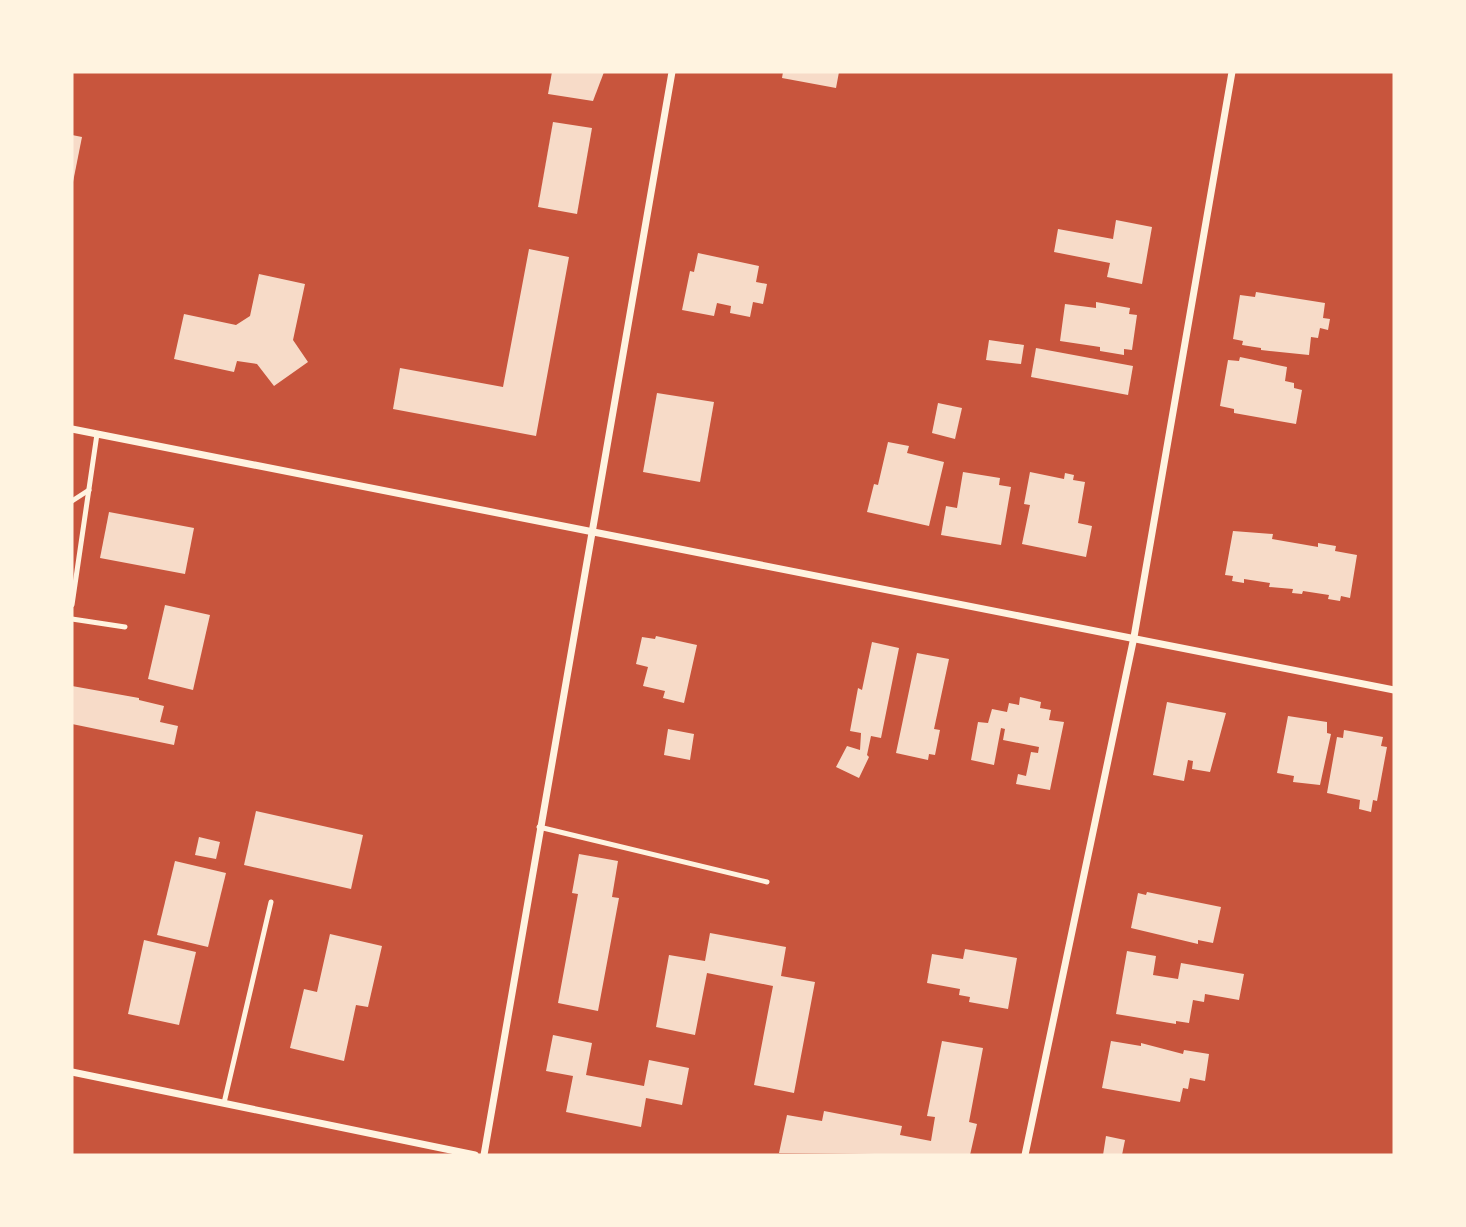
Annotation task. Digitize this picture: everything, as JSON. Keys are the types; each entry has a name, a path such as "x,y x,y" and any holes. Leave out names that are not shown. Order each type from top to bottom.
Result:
{"street":[{"path":"484,1155 672,72"},
{"path":"1025,1155 1133,637 1233,72"},
{"path":"72,429 1394,690"},
{"path":"72,1072 475,1155"}],"lane":[{"path":"72,605 97,434"},
{"path":"72,501 89,490"},
{"path":"72,619 125,626"},
{"path":"539,827 767,882"},
{"path":"224,1103 271,902"}],"building":[{"path":"552,72 604,72 593,101 548,94"},
{"path":"783,72 839,72 836,88 782,78"},
{"path":"553,122 592,128 577,214 538,207"},
{"path":"72,135 82,137 73,182 72,182"},
{"path":"1116,220 1152,227 1142,284 1107,277 1110,263 1054,252 1058,229 1113,239"},
{"path":"529,249 569,257 536,436 393,409 400,368 503,387"},
{"path":"698,253 759,266 756,282 767,284 763,304 753,302 750,317 730,313 731,306 717,303 714,316 682,310 690,271 694,272"},
{"path":"259,274 305,284 293,340 308,362 274,386 257,364 237,361 234,372 174,359 184,314 236,325 250,316"},
{"path":"1256,292 1325,303 1323,318 1330,319 1328,330 1320,328 1318,338 1311,337 1309,355 1261,350 1242,345 1243,341 1233,339 1240,295 1255,297"},
{"path":"1096,302 1130,308 1129,314 1137,315 1132,350 1124,349 1124,355 1100,351 1100,347 1060,341 1065,304 1096,308"},
{"path":"989,340 1024,345 1021,364 986,360"},
{"path":"1036,348 1133,366 1128,395 1031,377"},
{"path":"1240,357 1287,367 1285,381 1294,383 1294,388 1302,390 1296,424 1234,413 1234,409 1220,406 1228,360 1239,361"},
{"path":"657,393 714,402 700,482 643,472"},
{"path":"938,403 962,408 955,439 932,433"},
{"path":"888,442 909,446 907,453 944,462 929,526 867,512 874,484 878,485"},
{"path":"963,472 1000,478 999,485 1011,487 1001,545 941,535 946,506 957,508"},
{"path":"1030,472 1064,479 1065,473 1074,475 1073,480 1085,482 1078,523 1092,526 1086,557 1022,544 1030,505 1024,504"},
{"path":"109,512 194,528 185,574 100,558"},
{"path":"1233,531 1273,534 1272,539 1318,547 1318,543 1336,546 1335,551 1357,555 1350,598 1341,596 1340,601 1328,599 1329,595 1303,591 1302,594 1292,593 1293,589 1269,587 1270,583 1244,579 1244,583 1232,581 1233,576 1225,575"},
{"path":"165,605 210,615 193,690 148,679"},
{"path":"656,636 697,645 684,703 663,698 665,691 643,686 648,667 636,664 642,637 655,639"},
{"path":"872,642 899,648 881,738 871,736 867,755 869,757 859,778 836,767 847,746 860,750 861,733 850,731 858,688 862,690"},
{"path":"917,653 949,659 934,729 940,730 935,755 929,754 928,760 896,753"},
{"path":"72,686 139,698 164,706 160,722 178,726 174,745 72,724"},
{"path":"1020,697 1041,702 1040,708 1051,710 1049,720 1064,722 1050,790 1016,784 1018,774 1026,776 1031,752 1038,753 1039,747 1003,740 1005,729 1001,728 994,765 971,760 978,722 988,723 992,709 1007,712 1009,703 1019,705"},
{"path":"1167,702 1226,713 1210,772 1192,769 1193,761 1188,760 1184,781 1153,775"},
{"path":"1288,716 1327,722 1327,733 1331,734 1320,785 1293,782 1294,776 1277,773"},
{"path":"668,729 694,734 690,760 664,755"},
{"path":"1344,730 1383,737 1381,746 1387,747 1377,801 1373,800 1371,812 1359,809 1360,800 1327,793 1337,737 1343,738"},
{"path":"256,811 363,835 351,889 244,865"},
{"path":"199,837 220,842 216,859 195,855"},
{"path":"579,854 618,861 612,897 619,898 598,1011 558,1003 578,894 572,893"},
{"path":"175,861 226,873 208,947 157,935"},
{"path":"1147,892 1221,907 1213,943 1198,940 1198,944 1131,928 1138,893 1146,895"},
{"path":"710,933 786,947 781,976 815,982 794,1093 754,1085 773,986 707,973 695,1035 656,1027 669,955 705,961"},
{"path":"330,934 382,946 368,1007 356,1005 344,1061 290,1048 304,989 317,992"},
{"path":"144,940 196,952 179,1025 128,1014"},
{"path":"965,949 1017,958 1008,1009 969,1002 970,997 959,995 960,989 927,983 932,954 963,959"},
{"path":"1127,951 1156,956 1153,975 1178,979 1181,963 1244,974 1239,1000 1205,994 1204,1002 1193,1000 1189,1023 1176,1021 1176,1024 1116,1014"},
{"path":"553,1035 592,1043 586,1075 644,1086 649,1060 689,1068 682,1105 646,1098 641,1127 566,1112 573,1076 546,1071"},
{"path":"942,1041 983,1048 969,1122 977,1124 970,1155 779,1153 787,1115 822,1121 824,1111 902,1126 900,1135 931,1141 935,1117 927,1116"},
{"path":"1111,1041 1141,1046 1141,1043 1183,1054 1184,1050 1209,1054 1205,1081 1190,1078 1188,1089 1183,1088 1180,1102 1102,1088"},
{"path":"1106,1136 1125,1140 1122,1155 1103,1155"}]}
